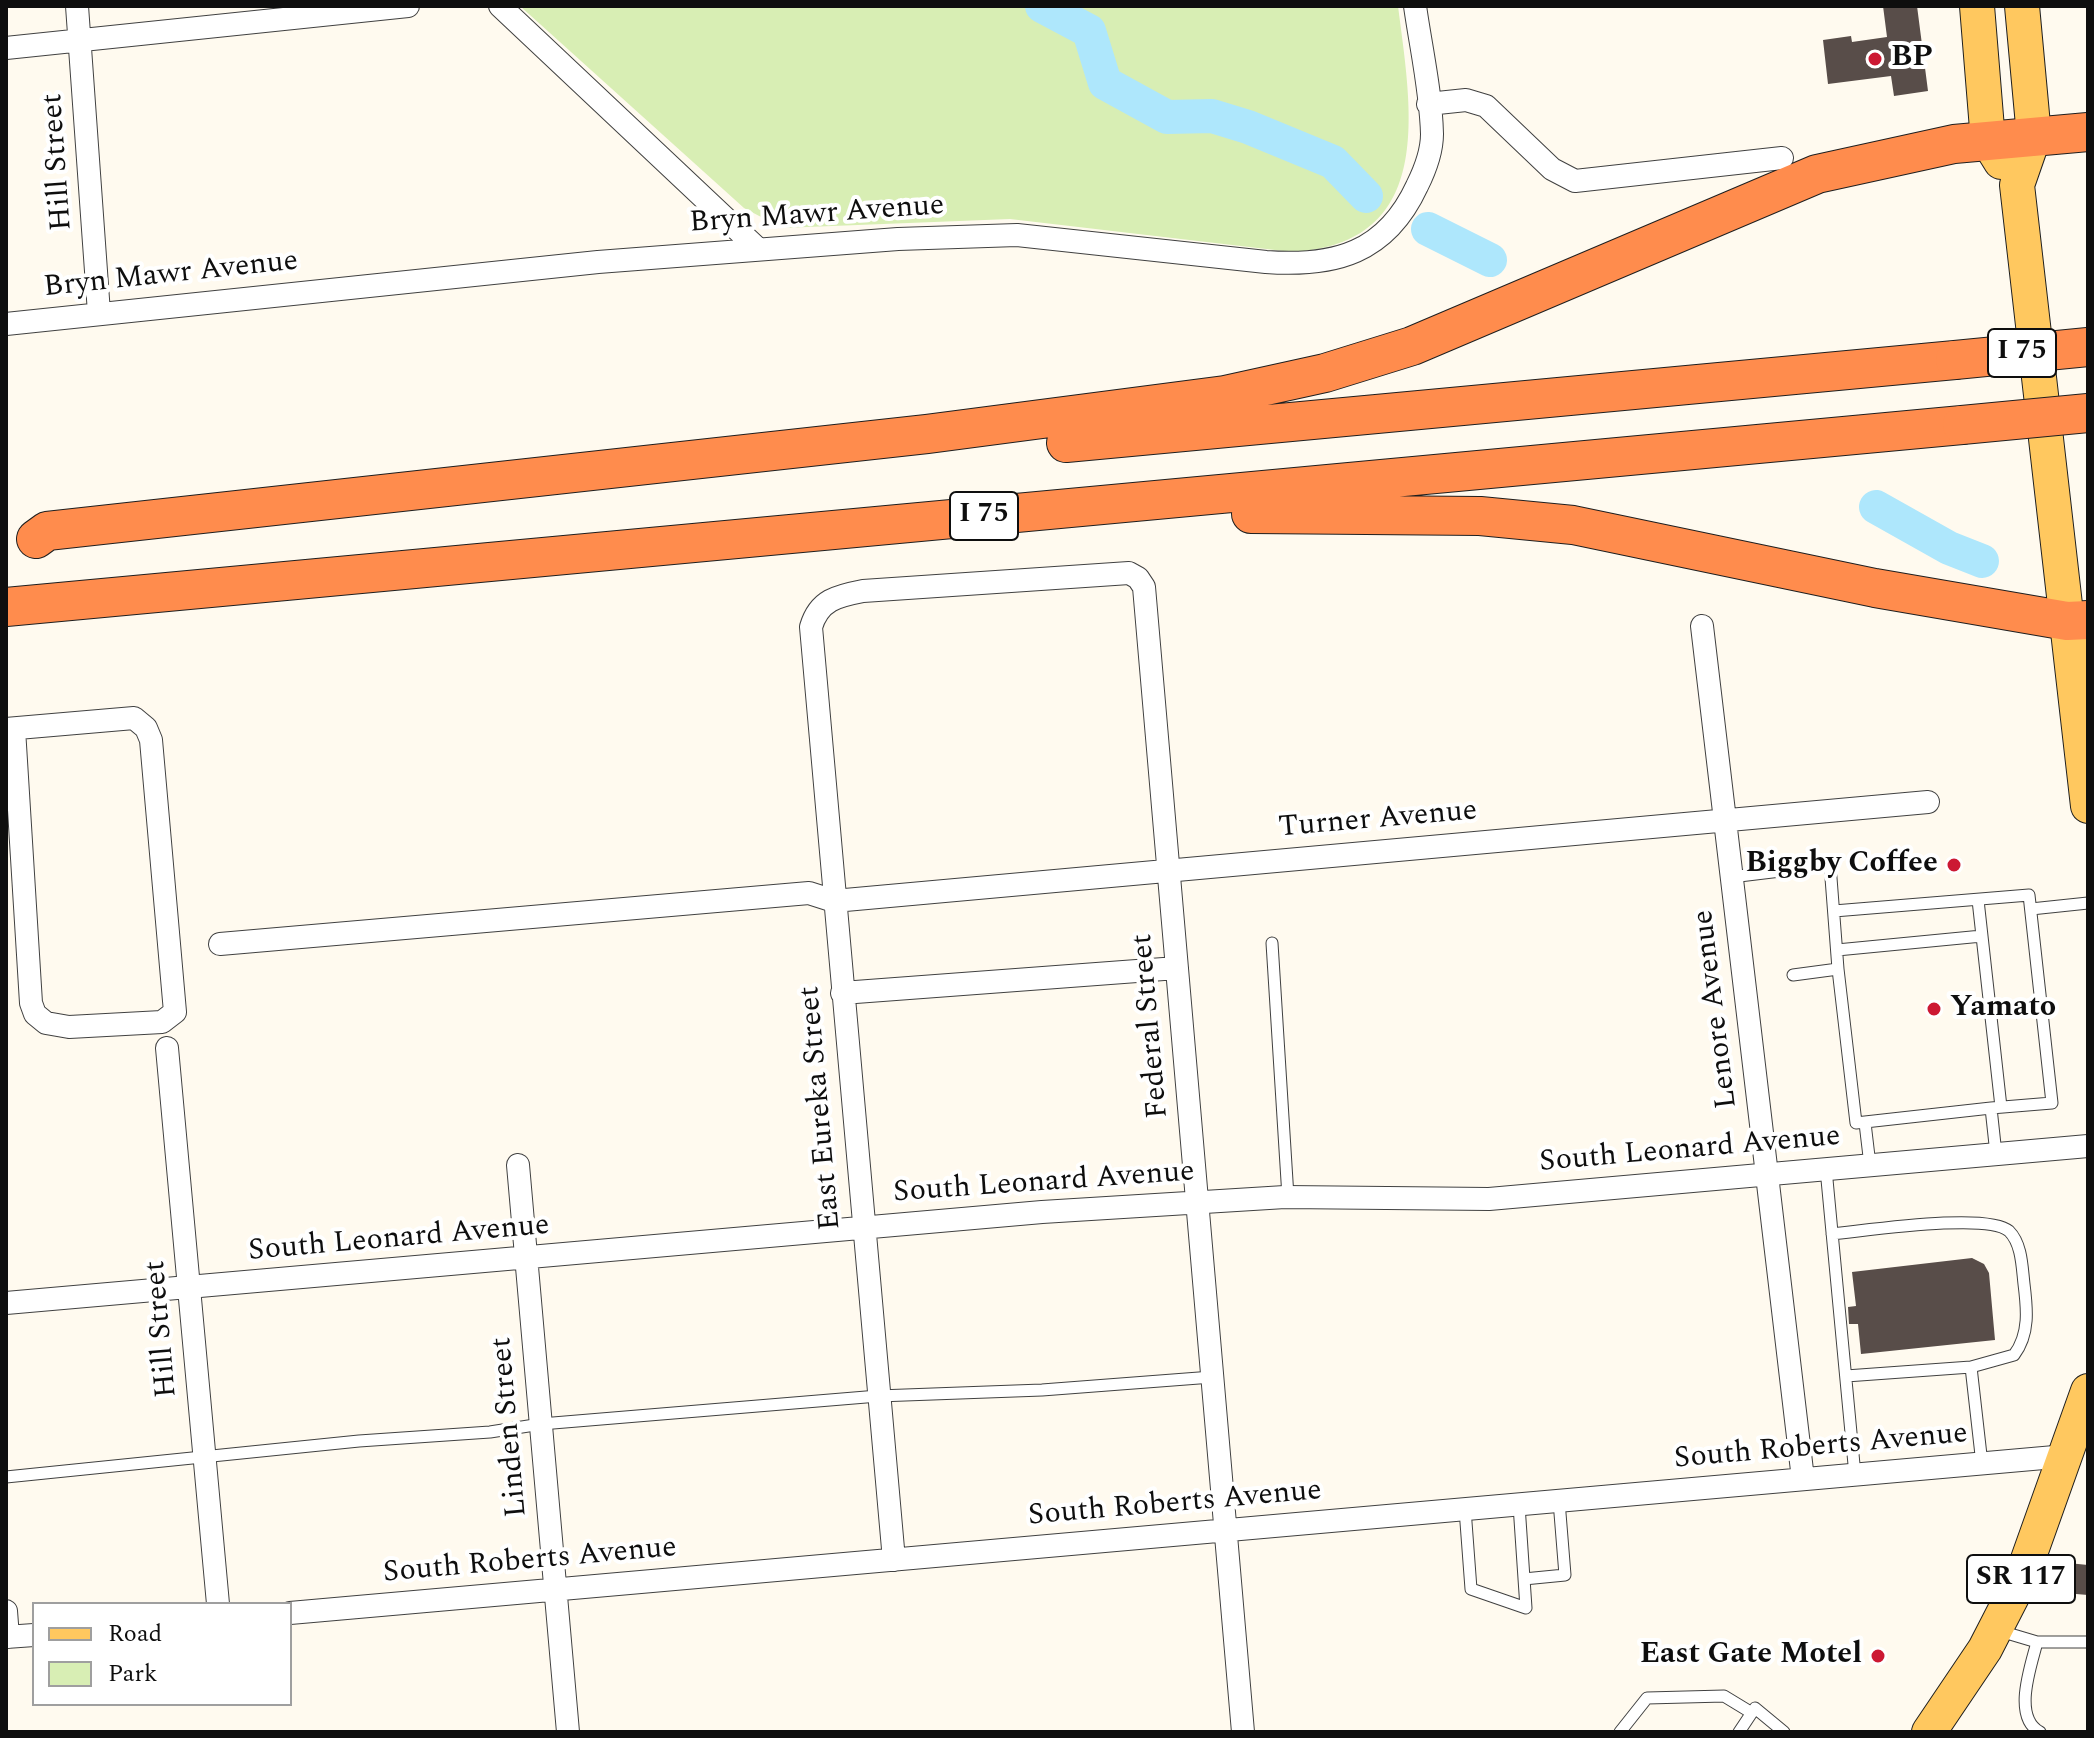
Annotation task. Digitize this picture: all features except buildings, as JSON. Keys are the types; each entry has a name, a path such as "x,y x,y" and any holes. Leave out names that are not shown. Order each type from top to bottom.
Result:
{"highway":[{"path":"21,541 47,531 957,430 1225,395 1325,373 1412,346 1817,174 1988,141 2088,132"},
{"name":"I 75","path":"21,541 2088,347"},
{"name":"I 75","path":"6,607 2088,413"},
{"path":"687,544 698,550 778,551 1217,514 1480,516 1573,525 1875,588 2078,620"}],"main road":[{"path":"1977,6 1988,141 2017,185 2078,620 2088,806"},
{"path":"2017,185 2034,136 2022,6"},
{"name":"SR 117","path":"1929,1732 1996,1630 2034,1548 2088,1391"}],"street":[{"name":"Hill Street","path":"77,6 99,313"},
{"path":"6,48 408,6"},
{"path":"500,6 758,249"},
{"name":"Bryn Mawr Avenue","path":"6,324 758,249 1017,235 1302,265 1334,260 1365,249 1390,227 1412,197 1427,165 1432,135 1415,6"},
{"path":"1428,104 1466,100 1486,106 1552,169 1575,181 1782,158"},
{"name":"East Eureka Street","path":"894,1560 811,651 814,615 821,605 840,595 1118,572"},
{"name":"Federal Street","path":"1118,572 1138,578 1144,587 1243,1732"},
{"name":"Lenore Avenue","path":"1702,626 1803,1479"},
{"path":"134,718 146,728 151,740 175,1012 162,1022 69,1027 46,1023 35,1014 31,1003 10,729 134,718"},
{"name":"Turner Avenue","path":"220,944 809,893 834,901 1928,802"},
{"path":"842,993 1177,968"},
{"name":"Hill Street","path":"167,1048 218,1602"},
{"name":"South Leonard Avenue","path":"6,1303 1042,1212 1288,1197 1489,1199 2088,1146"},
{"name":"Linden Street","path":"518,1165 568,1732"},
{"name":"South Roberts Avenue","path":"292,1613 2066,1456"},
{"path":"6,1611 7,1637 32,1635"}],"lane":[{"path":"1731,877 1830,865 1838,969 1856,1123 2052,1103 2029,895 1834,911"},
{"path":"1978,900 1996,1108 1996,1154"},
{"path":"2031,909 2088,903"},
{"path":"1837,950 1982,936"},
{"path":"1272,943 1288,1197"},
{"path":"1793,975 1838,969"},
{"path":"1865,1123 1870,1165"},
{"path":"1826,1169 1855,1475"},
{"path":"1832,1234 1966,1222 1990,1223 2006,1229 2019,1249 2026,1301 2026,1331 2014,1355 1971,1367 1846,1376"},
{"path":"1971,1367 1982,1464"},
{"path":"6,1477 205,1459 233,1453 490,1432 541,1424 878,1396 1042,1390 1212,1377"},
{"path":"1524,1579 1565,1575 1559,1501"},
{"path":"1465,1509 1471,1589 1526,1608 1519,1505"},
{"path":"1996,1630 2037,1642 2088,1642"},
{"path":"2037,1642 2027,1681 2026,1717 2031,1727 2040,1732"},
{"path":"1620,1732 1647,1698 1724,1696 1752,1713"},
{"path":"1739,1732 1755,1708 1784,1732"}],"green space":[{"path":"520,6 1398,6 1409,127 1405,164 1393,198 1372,225 1339,243 1292,252 1010,219 782,228 744,208"}],"waterway":[{"path":"1042,6 1089,31 1105,83 1167,117 1212,116 1248,127 1333,162 1366,196"},
{"path":"1428,229 1490,260"},
{"path":"1876,507 1949,548 1982,561"}],"place":[{"name":"BP","path":"1875,59"},
{"name":"Biggby Coffee","path":"1954,865"},
{"name":"Yamato","path":"1934,1009"},
{"name":"East Gate Motel","path":"1878,1656"}]}
